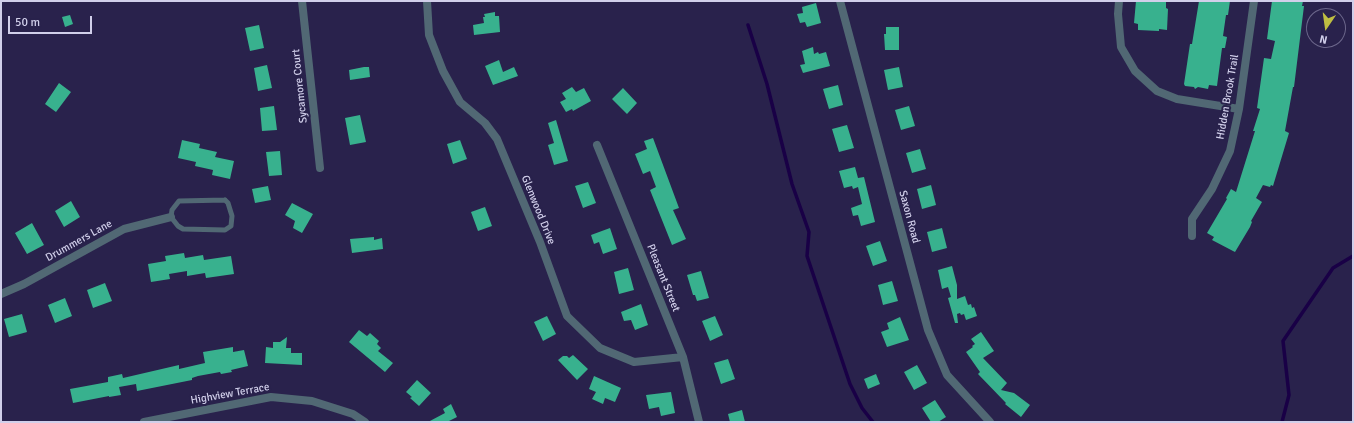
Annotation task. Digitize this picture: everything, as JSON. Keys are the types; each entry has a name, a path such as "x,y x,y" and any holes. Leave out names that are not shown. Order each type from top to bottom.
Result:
{"street":[{"name":"Sycamore Court","path":"302,1 320,168"},
{"name":"Glenwood Drive","path":"427,1 429,35 443,71 460,102 484,123 497,139 540,242 567,316 600,348 634,362 682,356"},
{"name":"Saxon Road","path":"840,1 928,330 947,375 990,422"},
{"path":"1119,1 1118,14 1121,47 1135,71 1157,91 1177,99 1239,110"},
{"name":"Hidden Brook Trail","path":"1192,236 1192,219 1212,189 1230,151 1239,110 1254,1"},
{"name":"Pleasant Street","path":"598,145 682,356 699,422"},
{"name":"Drummers Lane","path":"1,294 24,284 124,229 171,217"},
{"name":"Highview Terrace","path":"144,422 271,397 312,401 353,414 365,422"}],"lane":[{"path":"225,200 228,203 232,216 231,226 225,230 183,229 178,226 171,217 172,210 179,201 225,200"}],"building":[{"path":"1136,1 1166,1 1166,8 1168,9 1167,30 1138,30 1138,24 1134,23"},
{"path":"1199,1 1230,1 1223,36 1227,37 1225,48 1222,48 1217,86 1209,85 1208,89 1198,87 1195,89 1194,87 1185,86 1184,84 1190,44 1192,44"},
{"path":"1272,1 1303,1 1302,6 1304,6 1294,87 1285,131 1289,133 1273,186 1271,185 1270,187 1263,185 1256,198 1262,202 1251,221 1250,227 1235,252 1212,240 1214,237 1207,233 1227,199 1226,198 1231,189 1236,192 1255,131 1253,131 1260,109 1257,108 1264,58 1271,59 1275,41 1267,39"},
{"path":"816,3 821,23 807,27 805,22 800,23 797,14 803,13 802,7"},
{"path":"495,12 495,16 499,16 500,32 474,35 473,25 484,23 484,14"},
{"path":"70,15 73,24 65,27 62,17"},
{"path":"259,25 264,48 250,51 245,28"},
{"path":"886,27 899,27 899,50 885,50 884,34 886,34"},
{"path":"813,47 814,54 818,52 819,54 826,52 830,66 803,73 800,65 805,64 802,51"},
{"path":"499,60 503,72 514,67 518,76 493,85 485,66"},
{"path":"267,65 272,88 258,91 254,68"},
{"path":"369,67 370,77 350,80 349,70"},
{"path":"899,67 903,87 888,90 884,70"},
{"path":"59,83 71,92 56,112 45,104"},
{"path":"838,85 843,105 829,109 823,89"},
{"path":"572,87 576,92 584,88 591,101 573,111 572,109 566,112 560,102 566,99 562,93"},
{"path":"623,88 637,103 627,114 612,99"},
{"path":"274,106 277,130 262,131 260,108"},
{"path":"909,106 915,126 901,130 895,110"},
{"path":"360,115 366,142 350,145 345,118"},
{"path":"556,120 568,161 554,165 548,145 554,143 548,123"},
{"path":"847,125 854,148 839,152 832,129"},
{"path":"653,138 679,208 673,210 686,239 672,245 650,190 656,187 650,171 643,174 635,154 647,149 644,141"},
{"path":"182,140 200,144 199,148 217,152 215,157 234,161 230,179 212,175 213,170 195,166 196,162 178,158"},
{"path":"460,140 467,159 453,164 447,144"},
{"path":"920,149 926,169 912,173 906,153"},
{"path":"280,151 282,175 269,176 266,152"},
{"path":"855,167 858,178 864,177 875,222 861,226 858,215 853,216 851,208 862,204 858,187 853,189 852,186 844,188 839,171"},
{"path":"588,182 596,203 583,208 575,186"},
{"path":"931,185 936,205 922,209 917,189"},
{"path":"268,186 271,200 255,203 252,189"},
{"path":"71,201 80,217 64,227 55,211"},
{"path":"292,203 313,214 302,233 293,228 295,221 285,215"},
{"path":"485,207 492,226 478,231 471,212"},
{"path":"32,223 44,245 27,254 15,233"},
{"path":"610,228 617,249 603,254 599,242 594,244 591,235"},
{"path":"942,228 947,248 932,252 927,232"},
{"path":"374,237 374,240 382,238 383,249 352,253 350,239"},
{"path":"880,241 887,261 873,266 866,246"},
{"path":"184,253 185,258 203,255 204,260 231,256 234,274 206,278 205,273 187,276 187,271 169,274 170,279 151,282 148,264 166,261 165,256"},
{"path":"952,266 957,285 957,299 965,296 968,305 971,304 972,308 974,307 977,316 966,320 964,314 957,314 958,323 955,323 948,298 951,297 948,287 942,289 938,270"},
{"path":"628,268 634,290 619,294 614,272"},
{"path":"701,271 709,298 697,301 695,295 693,295 687,275"},
{"path":"892,281 898,301 883,305 878,285"},
{"path":"105,283 112,301 93,308 87,290"},
{"path":"65,298 72,316 55,323 48,305"},
{"path":"641,304 648,325 635,330 631,320 624,321 621,312"},
{"path":"22,314 27,332 9,337 4,319"},
{"path":"547,316 556,334 543,341 534,322"},
{"path":"715,316 723,335 710,341 702,321"},
{"path":"900,317 909,340 887,347 881,332 889,329 887,323"},
{"path":"359,330 367,336 370,333 379,341 377,344 381,348 378,351 393,363 385,372 349,342"},
{"path":"981,332 994,351 983,358 1007,383 1001,390 1014,393 1030,405 1021,417 1005,404 1006,403 978,374 980,372 966,352 975,344 971,339"},
{"path":"287,337 286,348 291,348 291,353 302,353 302,365 265,363 266,347 273,348 273,342 280,342"},
{"path":"233,347 233,352 244,350 248,366 231,370 232,372 221,374 220,372 198,376 192,378 192,380 137,391 136,384 119,387 121,395 73,403 70,389 108,382 108,377 122,374 123,378 179,365 179,369 205,363 203,352"},
{"path":"573,355 588,369 577,380 558,360 563,356 567,356 569,358"},
{"path":"728,359 735,379 721,384 714,363"},
{"path":"917,365 927,383 914,390 904,372"},
{"path":"876,374 880,384 868,389 864,379"},
{"path":"594,376 621,388 615,402 605,398 603,404 592,399 596,392 589,389"},
{"path":"417,380 431,393 419,406 406,392"},
{"path":"671,392 675,413 661,416 659,407 649,409 646,395"},
{"path":"935,400 946,417 938,422 931,422 922,408"},
{"path":"451,404 457,417 447,422 428,422 445,413 443,409"},
{"path":"742,410 745,422 730,422 728,414"}],"waterway":[{"path":"748,25 767,84 792,184 809,232 807,256 850,384 862,408 873,422"},
{"path":"1282,422 1289,395 1283,341 1333,268 1353,256"}]}
